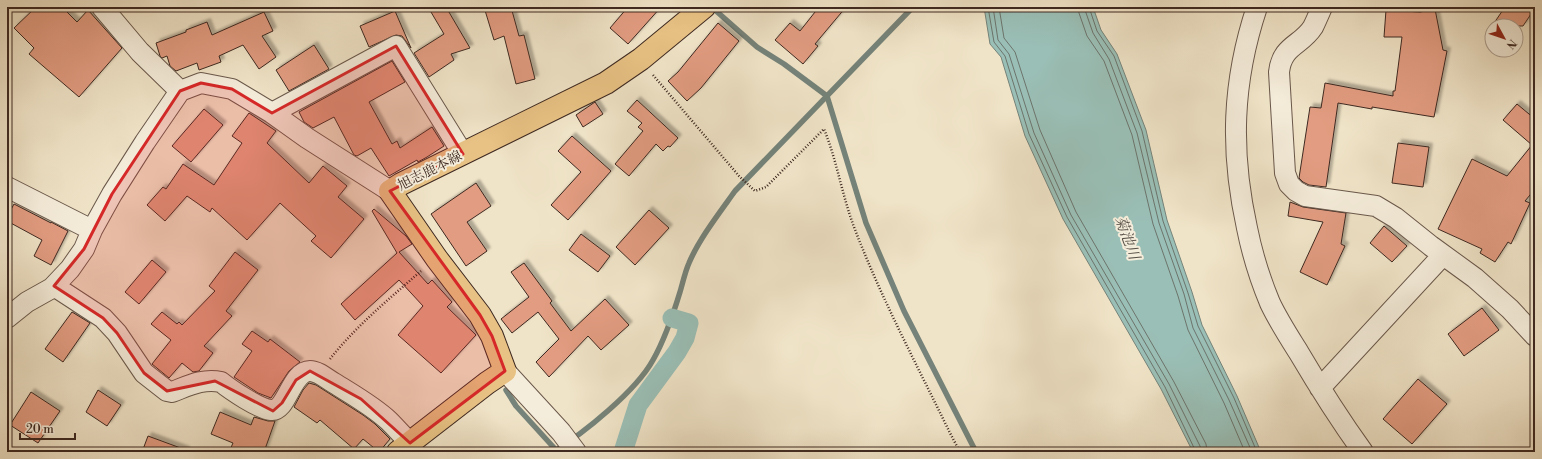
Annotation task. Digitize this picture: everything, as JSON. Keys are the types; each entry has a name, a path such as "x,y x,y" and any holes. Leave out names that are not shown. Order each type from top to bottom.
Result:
{"main road":[{"name":"旭志鹿本線","path":"505,371 492,336 480,315 437,259 390,191 401,184 606,83 641,59 701,8"},
{"path":"404,448 487,383 505,371"}],"street":[{"path":"102,7 140,52 180,91"},
{"path":"1257,7 1240,77 1236,117 1237,173 1250,242 1259,274 1270,303 1320,388 1363,452"},
{"path":"1322,7 1312,28 1294,44 1280,63 1279,72 1283,142 1286,173 1289,184 1296,191 1306,196 1376,206 1396,218 1475,278 1525,324 1535,336"},
{"path":"272,113 396,46 463,154"},
{"path":"7,318 27,302 54,286 70,269 84,248 92,230 133,162 180,91 201,83 232,89 272,113 307,138 390,191"},
{"path":"7,187 92,230"},
{"path":"1320,388 1443,255"},
{"path":"54,286 103,318 117,333 144,373 167,391 172,392 202,382 221,382 264,408 273,411 278,409 296,380 304,372 310,371 319,374 361,399 388,421 404,448"},
{"path":"505,371 561,432 576,451"}],"path":[{"path":"641,59 739,176 755,191 766,187 824,128 831,145 854,226 878,285 960,452"},
{"path":"319,374 337,350 384,303 437,259"}],"highlighted area":[{"path":"396,46 463,154 390,191 480,315 492,336 505,371 410,443 361,399 310,371 296,380 282,403 273,411 215,381 167,391 144,373 117,333 103,318 54,286 84,249 112,194 180,91 201,83 232,89 272,113"}],"water":[{"name":"菊池川","path":"984,7 1093,7 1101,30 1117,54 1146,130 1167,220 1202,325 1237,396 1261,452 1193,452 1161,389 1063,219 1025,136 1001,57 990,44"}],"building":[{"path":"36,7 62,7 77,22 88,10 122,48 79,97 29,54 34,48 14,28"},
{"path":"428,7 446,7 470,48 451,54 454,60 429,77 414,53 444,34"},
{"path":"484,7 511,7 519,36 524,35 535,79 516,84 504,36 494,40"},
{"path":"628,7 661,7 628,44 610,28"},
{"path":"819,7 846,7 815,44 818,46 803,64 775,40 790,23 800,31"},
{"path":"1505,7 1535,7 1524,24 1524,18 1497,18"},
{"path":"1435,9 1443,50 1447,51 1434,117 1338,103 1326,187 1309,185 1303,182 1299,178 1310,107 1321,108 1325,83 1393,96 1393,91 1395,91 1402,37 1384,37 1386,10 1420,12"},
{"path":"395,11 411,48 402,36 396,35 369,47 360,26"},
{"path":"264,12 273,31 262,36 276,57 259,69 243,45 219,56 221,62 199,70 197,63 176,71 170,66 167,56 162,58 160,56 156,43 186,32 186,30 207,22 212,35"},
{"path":"718,23 739,41 701,88 687,101 668,81 678,72"},
{"path":"314,45 329,69 289,91 276,70"},
{"path":"392,61 405,82 369,102 392,144 397,141 400,148 432,127 444,146 418,162 417,160 389,176 371,148 357,156 354,155 334,117 313,128 304,122 299,112"},
{"path":"637,100 678,138 670,147 668,146 663,151 656,144 629,176 615,164 643,131 638,127 642,123 627,111"},
{"path":"595,102 603,114 583,127 576,115"},
{"path":"1517,104 1535,119 1535,189 1525,201 1530,203 1511,244 1508,242 1495,262 1480,253 1482,249 1438,229 1472,159 1507,176 1532,145 1503,120"},
{"path":"204,109 223,125 191,162 172,146"},
{"path":"249,113 276,131 267,143 309,183 323,166 347,186 338,197 364,219 331,258 311,241 316,236 280,203 247,240 212,208 210,212 187,196 165,221 147,205 163,187 166,189 183,164 214,185 242,143 232,136"},
{"path":"572,136 611,171 568,220 551,205 581,172 558,151"},
{"path":"1398,143 1429,147 1423,187 1392,183"},
{"path":"476,183 491,206 467,222 487,251 466,266 431,214"},
{"path":"1290,202 1303,207 1346,213 1341,244 1345,246 1327,285 1300,272 1323,222 1288,216"},
{"path":"14,204 68,231 51,265 34,256 42,240 7,221 7,217"},
{"path":"374,209 406,236 412,244 399,252 428,284 432,280 452,302 447,307 476,335 441,373 398,335 423,306 399,280 355,320 341,304 397,253 372,211"},
{"path":"649,210 669,228 635,265 616,247"},
{"path":"1384,226 1407,246 1392,262 1370,243"},
{"path":"581,234 610,256 598,272 569,250"},
{"path":"235,252 258,270 226,311 232,316 204,346 213,353 199,371 193,372 182,363 169,378 152,364 171,340 151,324 162,312 177,324 179,322 182,325 215,291 209,286"},
{"path":"152,260 166,272 139,304 125,292"},
{"path":"524,263 552,301 550,303 571,331 605,299 629,325 601,350 588,336 549,377 536,362 559,339 538,312 512,333 501,319 529,297 511,272"},
{"path":"1482,308 1499,330 1464,356 1448,334"},
{"path":"72,312 90,323 63,362 45,349"},
{"path":"252,331 268,342 270,339 300,362 289,371 271,398 258,393 234,377 252,351 242,344"},
{"path":"1418,379 1447,404 1412,444 1383,419"},
{"path":"309,383 316,385 363,415 375,424 390,439 379,452 363,439 354,449 320,420 317,423 294,407 303,390"},
{"path":"98,390 121,405 107,426 86,412"},
{"path":"31,392 60,411 38,443 10,425"},
{"path":"220,412 251,425 254,417 268,421 275,421 264,452 229,452 233,443 211,434"},
{"path":"148,436 186,450 186,452 142,452"}],"waterway":[{"path":"553,452 594,423 622,398 645,372 653,360 665,335 675,309 686,270 693,254 710,226 735,191 913,7"},
{"path":"715,10 757,47 784,64 827,96 866,223 904,311 976,452"},
{"path":"623,452 638,405 677,352 685,338 689,323 672,318"},
{"path":"506,390 516,406 556,450"}]}
